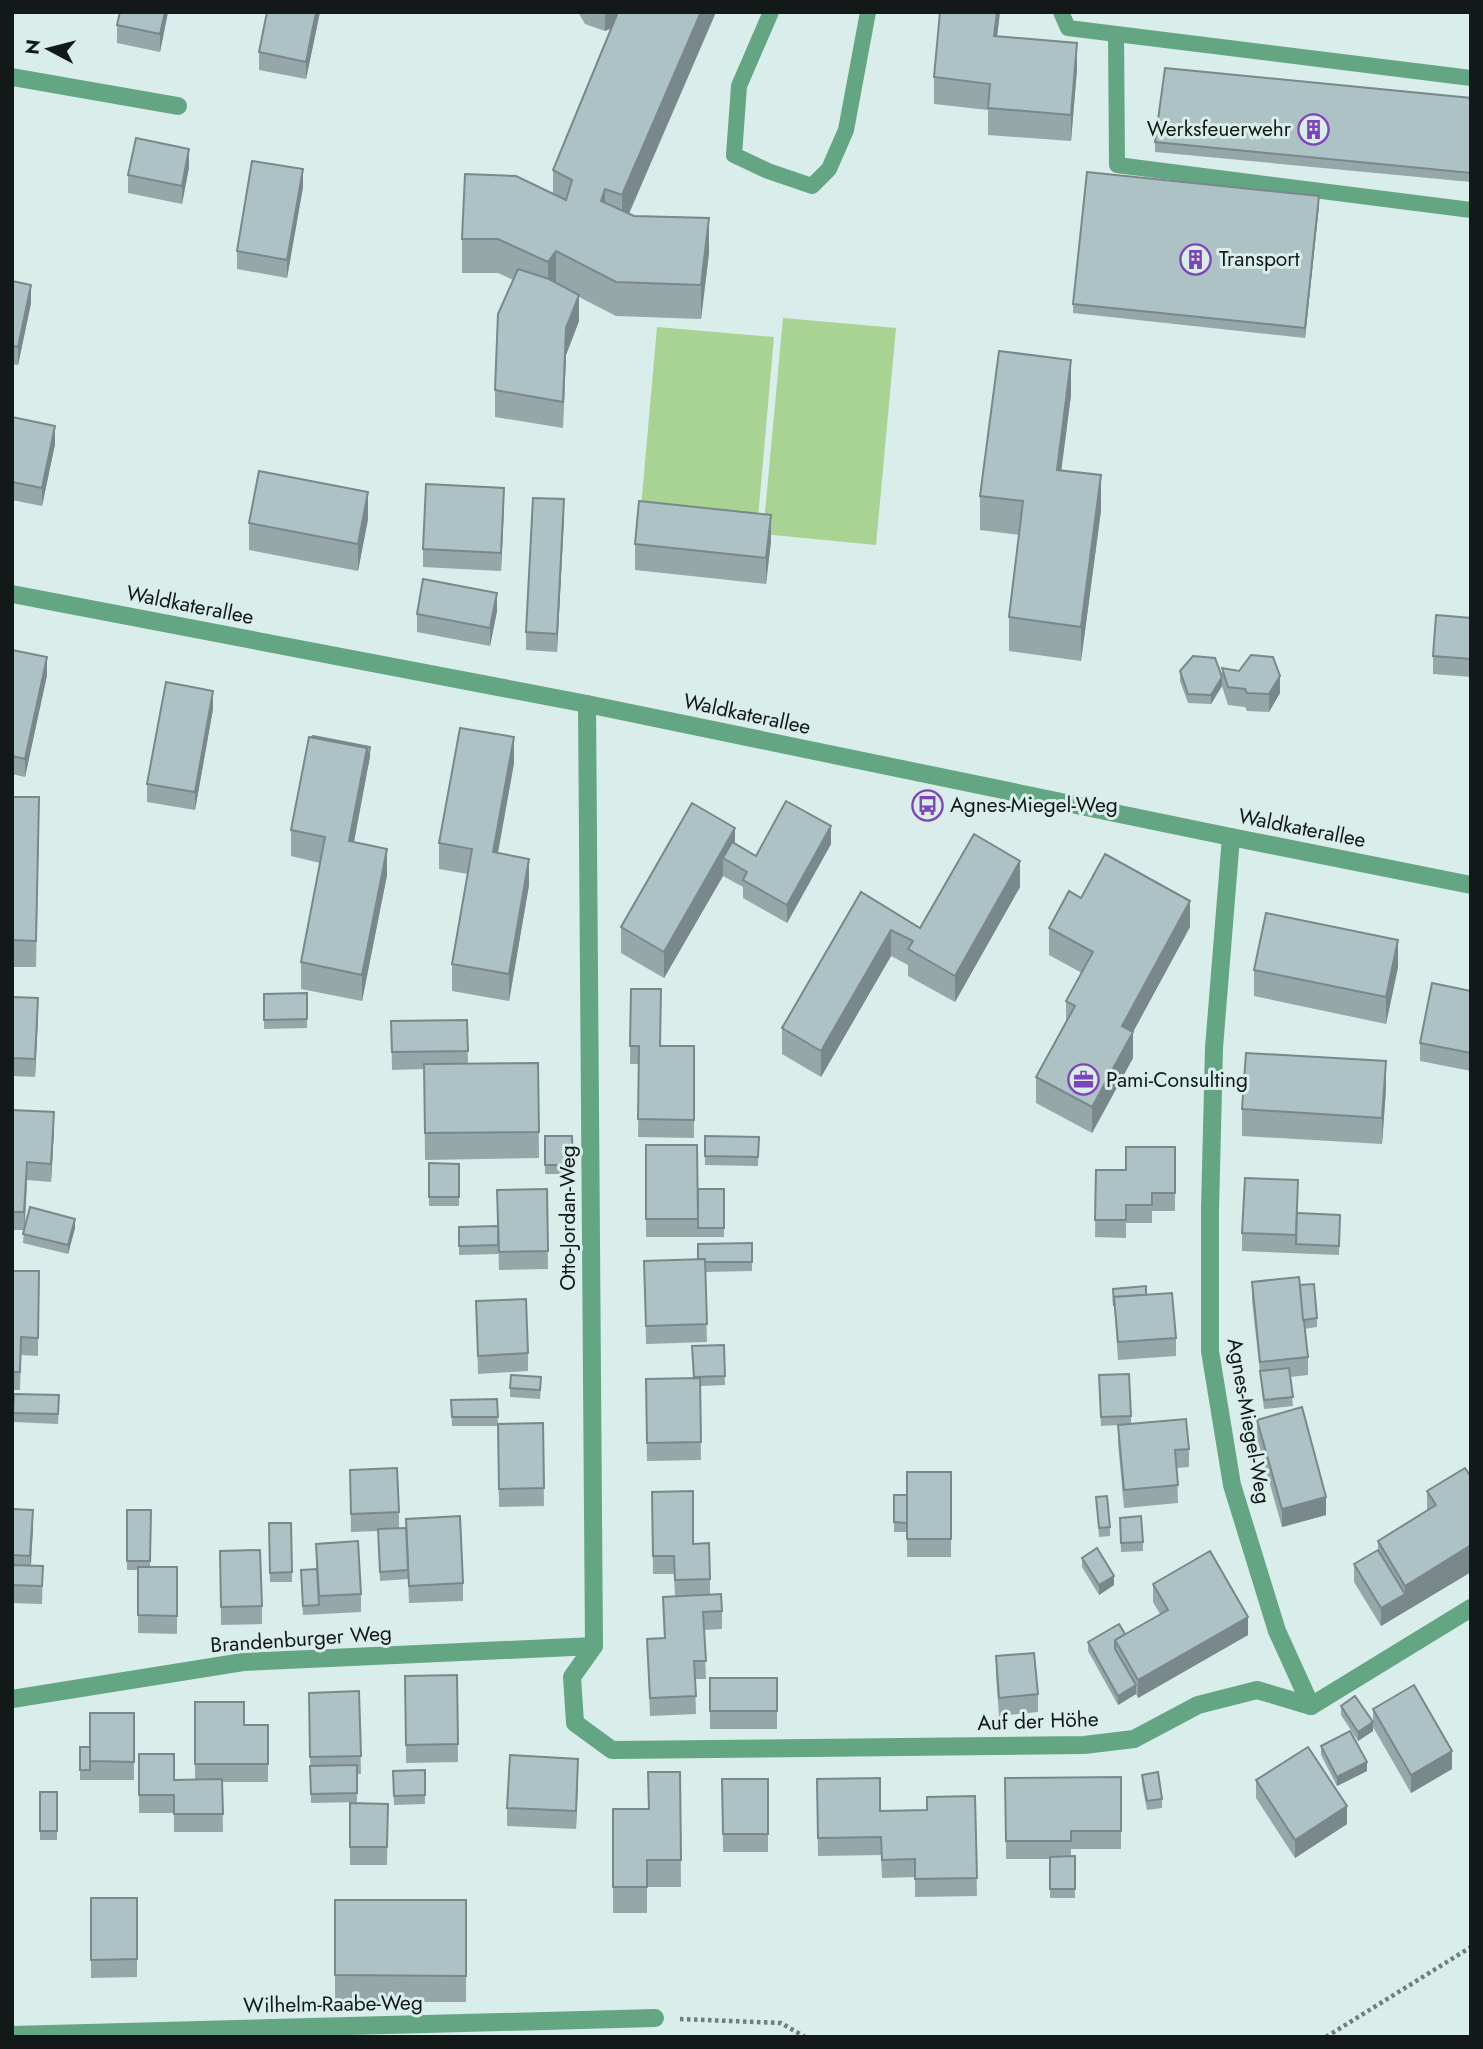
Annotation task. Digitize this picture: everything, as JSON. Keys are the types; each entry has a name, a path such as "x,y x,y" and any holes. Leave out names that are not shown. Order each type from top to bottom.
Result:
{"street":[{"path":"12,77 178,106"},
{"name":"Waldkaterallee","path":"12,594 587,704 1471,885"},
{"name":"Otto-Jordan-Weg","path":"587,704 594,1646"},
{"name":"Agnes-Miegel-Weg","path":"1231,837 1214,1048 1210,1351 1233,1485 1277,1631 1311,1706"},
{"path":"1311,1706 1471,1608"},
{"name":"Brandenburger Weg","path":"12,1699 243,1662 594,1646"},
{"name":"Auf der Höhe","path":"594,1646 572,1677 575,1723 612,1750 1084,1745 1134,1739 1198,1705 1257,1690 1311,1706"},
{"name":"Wilhelm-Raabe-Weg","path":"12,2035 180,2034 655,2018"}],"lane":[{"path":"771,12 740,86 734,155 768,171 812,186 829,169 846,130 868,12"},
{"path":"1061,12 1068,28 1471,78"},
{"path":"1116,34 1117,165 1471,209"}],"path":[{"path":"1326,2037 1471,1947"},
{"path":"655,2018 781,2023 805,2037"}],"green space":[{"path":"783,318 896,328 876,545 763,534"},
{"path":"657,327 774,337 757,529 640,519"}],"building":[{"path":"120,12 165,12 160,34 117,25"},
{"path":"267,12 316,12 306,62 259,52"},
{"path":"618,12 701,12 622,195 605,189 601,201 634,216 709,218 701,285 616,282 556,251 548,262 498,239 462,239 465,174 516,176 566,200 572,180 553,170"},
{"path":"940,12 997,12 994,36 1077,43 1071,115 988,108 990,84 934,77"},
{"name":"Werksfeuerwehr","path":"1165,68 1471,98 1471,173 1155,142"},
{"path":"136,138 189,149 182,186 128,175"},
{"path":"252,161 303,169 287,260 237,251"},
{"name":"Transport","path":"1087,172 1319,196 1305,328 1073,304"},
{"path":"518,269 549,279 579,295 566,328 563,402 495,390 498,314"},
{"path":"12,281 31,285 18,347 12,346"},
{"path":"999,351 1071,360 1057,470 1101,475 1081,627 1009,617 1023,501 980,496"},
{"path":"12,417 55,426 42,488 12,482"},
{"path":"259,471 368,492 358,544 249,523"},
{"path":"426,484 504,488 501,553 423,549"},
{"path":"533,498 564,499 557,634 526,632"},
{"path":"639,501 771,515 766,558 635,544"},
{"path":"423,579 497,593 490,628 417,614"},
{"path":"1436,615 1471,618 1471,659 1433,656"},
{"path":"12,650 47,657 25,759 12,756"},
{"path":"1251,655 1273,657 1280,676 1269,694 1247,693 1245,689 1228,687 1222,668 1239,671"},
{"path":"1193,656 1215,658 1222,677 1211,695 1188,694 1180,671"},
{"path":"166,682 213,691 195,792 147,784"},
{"path":"460,728 514,737 493,852 529,859 509,974 452,964 472,849 439,843"},
{"path":"313,736 370,747 367,765 367,748"},
{"path":"309,737 367,748 349,841 387,849 362,975 301,962 325,837 291,830"},
{"path":"12,797 39,797 36,941 12,940"},
{"path":"786,801 831,826 787,905 743,880 747,872 723,858 732,842 756,856"},
{"path":"692,803 735,828 664,952 621,927"},
{"path":"974,834 1020,861 955,976 908,949 913,941 891,930 821,1051 782,1028 861,892 920,928"},
{"path":"1105,854 1190,901 1122,1026 1133,1032 1092,1107 1036,1077 1075,1006 1066,1001 1093,952 1049,928 1069,891 1081,898"},
{"path":"1266,913 1398,940 1386,997 1254,970"},
{"path":"1432,983 1471,991 1471,1053 1420,1043"},
{"path":"631,989 661,989 660,1046 694,1046 694,1120 638,1119 639,1046 630,1046"},
{"path":"307,993 307,1019 264,1020 264,994"},
{"path":"12,997 38,998 35,1059 12,1058"},
{"path":"467,1020 468,1051 392,1052 391,1021"},
{"path":"1246,1053 1386,1061 1382,1118 1242,1109"},
{"path":"538,1063 539,1132 425,1133 424,1064"},
{"path":"12,1110 54,1112 51,1164 27,1162 24,1212 12,1212"},
{"path":"545,1136 572,1136 573,1165 545,1165"},
{"path":"705,1136 759,1137 758,1157 705,1156"},
{"path":"646,1145 697,1145 698,1219 646,1219"},
{"path":"1126,1147 1175,1147 1175,1193 1152,1193 1152,1205 1126,1205 1126,1220 1095,1220 1096,1170 1126,1170"},
{"path":"429,1163 459,1164 459,1197 429,1197"},
{"path":"1245,1178 1298,1180 1296,1235 1242,1233"},
{"path":"547,1189 548,1251 499,1252 497,1190"},
{"path":"698,1189 724,1189 724,1228 698,1228"},
{"path":"30,1207 75,1219 68,1245 23,1234"},
{"path":"1297,1213 1340,1215 1339,1246 1296,1244"},
{"path":"498,1226 498,1245 459,1246 459,1227"},
{"path":"752,1243 752,1262 705,1262 705,1259 698,1259 698,1244"},
{"path":"705,1259 707,1324 646,1326 644,1261"},
{"path":"12,1271 39,1271 38,1338 21,1337 20,1372 12,1372"},
{"path":"1299,1277 1308,1357 1260,1362 1252,1282"},
{"path":"1314,1284 1317,1318 1303,1320 1300,1285"},
{"path":"1146,1286 1146,1295 1114,1297 1114,1306 1113,1289"},
{"path":"1172,1293 1176,1338 1118,1342 1114,1297"},
{"path":"526,1299 528,1353 478,1356 476,1301"},
{"path":"724,1345 725,1376 694,1377 692,1346"},
{"path":"1289,1368 1293,1397 1264,1400 1260,1371"},
{"path":"1129,1374 1131,1416 1101,1417 1099,1375"},
{"path":"511,1375 541,1377 540,1390 510,1388"},
{"path":"700,1378 701,1442 647,1443 646,1379"},
{"path":"14,1394 59,1395 58,1414 13,1413"},
{"path":"497,1399 498,1417 452,1417 451,1400"},
{"path":"1302,1407 1326,1497 1282,1509 1257,1420"},
{"path":"1186,1419 1189,1449 1175,1450 1178,1485 1124,1490 1118,1425"},
{"path":"543,1423 544,1488 499,1489 498,1424"},
{"path":"397,1468 399,1512 351,1514 350,1470"},
{"path":"1465,1468 1471,1477 1471,1545 1405,1586 1378,1541 1436,1505 1427,1491"},
{"path":"907,1472 951,1472 951,1539 907,1539"},
{"path":"693,1491 693,1544 709,1543 710,1579 675,1580 674,1556 653,1556 652,1492"},
{"path":"894,1495 907,1495 907,1523 894,1522"},
{"path":"1107,1496 1110,1527 1099,1528 1096,1497"},
{"path":"12,1509 33,1510 30,1556 12,1555"},
{"path":"127,1510 151,1510 150,1561 127,1561"},
{"path":"460,1516 463,1583 409,1586 406,1519"},
{"path":"1141,1516 1143,1542 1121,1543 1120,1518"},
{"path":"269,1523 291,1523 292,1572 270,1573"},
{"path":"406,1528 408,1570 380,1572 378,1529"},
{"path":"358,1541 361,1594 319,1596 316,1544"},
{"path":"1097,1548 1114,1576 1099,1585 1082,1558"},
{"path":"260,1550 262,1606 221,1607 220,1551"},
{"path":"1378,1550 1405,1594 1381,1608 1354,1564"},
{"path":"1210,1551 1248,1617 1138,1680 1115,1640 1168,1610 1153,1584"},
{"path":"12,1565 43,1566 42,1586 12,1585"},
{"path":"138,1567 177,1567 177,1616 138,1615"},
{"path":"317,1569 319,1605 303,1606 301,1570"},
{"path":"721,1594 722,1611 703,1612 706,1661 694,1661 696,1696 650,1698 647,1639 665,1638 663,1597"},
{"path":"1119,1624 1125,1634 1115,1640 1115,1649 1136,1685 1118,1696 1088,1642"},
{"path":"1034,1653 1038,1694 999,1698 996,1656"},
{"path":"457,1675 458,1744 406,1745 405,1676"},
{"path":"710,1678 777,1678 777,1711 710,1711"},
{"path":"1414,1685 1452,1751 1411,1775 1373,1709"},
{"path":"359,1691 361,1756 310,1757 309,1693"},
{"path":"1355,1696 1373,1722 1358,1732 1341,1706"},
{"path":"195,1702 244,1702 244,1725 268,1725 268,1764 195,1764"},
{"path":"90,1713 134,1713 134,1762 90,1761"},
{"path":"1350,1731 1367,1762 1337,1777 1321,1746"},
{"path":"80,1747 90,1747 90,1770 80,1770"},
{"path":"1308,1747 1347,1806 1295,1840 1256,1780"},
{"path":"139,1754 174,1754 174,1780 222,1779 223,1814 174,1814 174,1795 139,1795"},
{"path":"510,1755 578,1759 576,1811 507,1808"},
{"path":"357,1765 357,1793 311,1794 310,1766"},
{"path":"425,1770 425,1795 394,1796 393,1771"},
{"path":"648,1772 680,1772 681,1860 647,1860 647,1887 613,1887 613,1809 649,1809"},
{"path":"1158,1772 1162,1799 1147,1801 1142,1775"},
{"path":"1121,1777 1121,1831 1071,1831 1071,1841 1006,1841 1005,1778"},
{"path":"880,1778 880,1811 927,1810 927,1797 975,1796 977,1878 915,1879 915,1859 882,1860 881,1837 818,1838 817,1779"},
{"path":"722,1779 768,1779 768,1834 723,1834"},
{"path":"40,1792 57,1792 57,1831 40,1831"},
{"path":"350,1803 388,1804 387,1847 350,1847"},
{"path":"1075,1856 1075,1889 1050,1889 1050,1857"},
{"path":"91,1898 137,1898 137,1959 91,1960"},
{"path":"335,1900 466,1900 466,1976 335,1975"}],"place":[{"name":"Werksfeuerwehr","path":"1314,129"},
{"name":"Transport","path":"1196,259"},
{"name":"Agnes-Miegel-Weg","path":"927,805"},
{"name":"Pami-Consulting","path":"1083,1080"}]}
